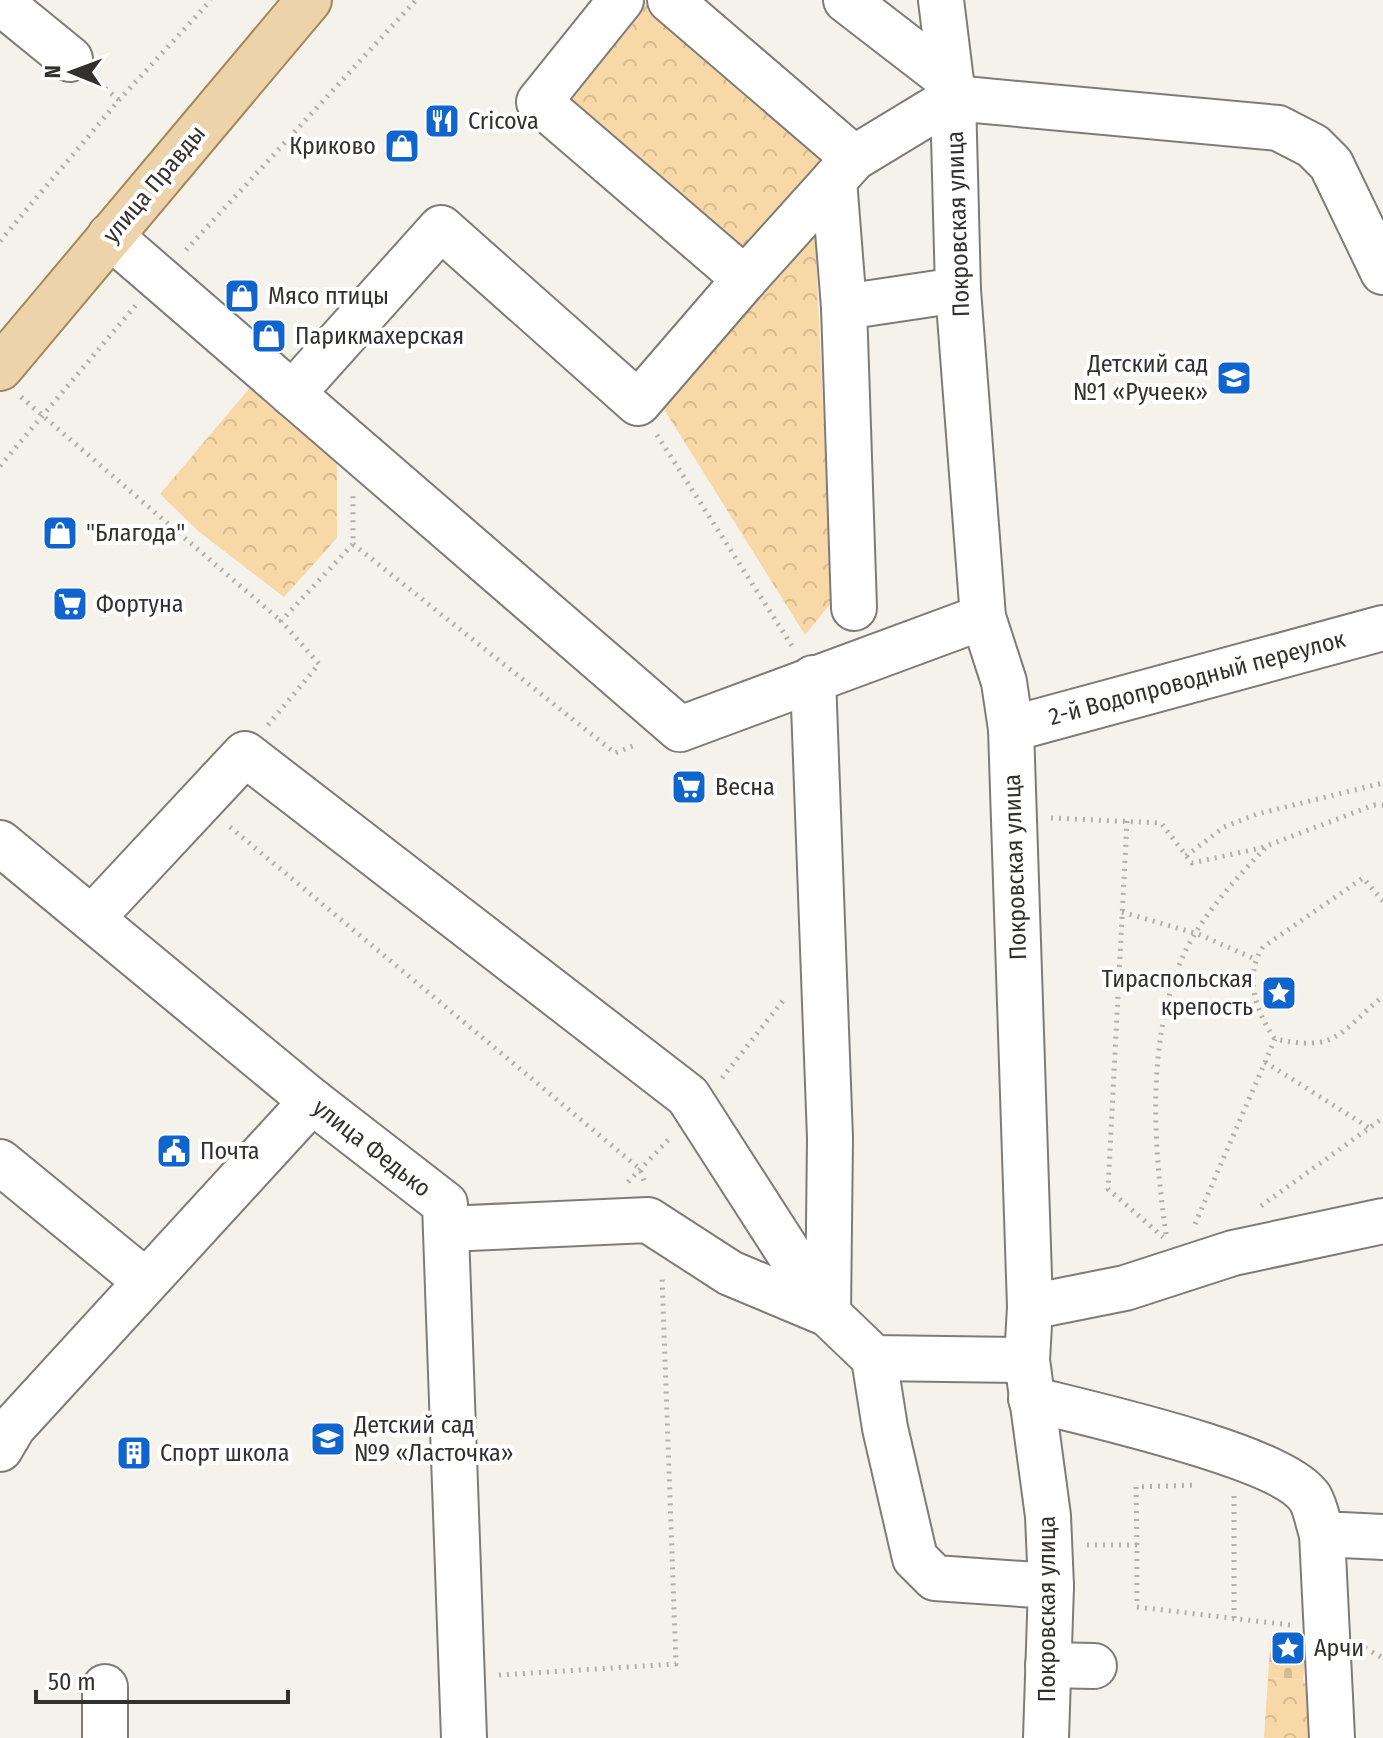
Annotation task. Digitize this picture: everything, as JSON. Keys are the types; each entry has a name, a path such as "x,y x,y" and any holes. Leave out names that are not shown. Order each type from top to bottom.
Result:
{"main road":[{"name":"улица Правды","path":"5,377 110,236 309,0"}],"street":[{"path":"621,0 539,102 745,279"},
{"path":"670,0 844,169 844,307 854,608"},
{"path":"846,0 952,90 1278,128 1313,146 1331,164 1383,272"},
{"name":"Покровская улица","path":"941,0 952,90 958,290 983,617 1004,682 1011,729 1030,1307 1029,1380 1048,1516 1051,1586 1046,1738"},
{"path":"0,2 70,59"},
{"path":"292,394 441,228 638,403 844,169 952,90"},
{"path":"110,236 680,729 983,617"},
{"path":"844,307 958,290"},
{"name":"2-й Водопроводный переулок","path":"1011,729 1383,628"},
{"path":"813,678 830,1138 828,1314"},
{"path":"92,918 245,754 688,1096 828,1314 874,1358 1029,1380 1126,1422 1273,1471 1309,1497 1322,1534 1332,1738"},
{"name":"улица Федько","path":"0,843 312,1101 445,1204 464,1738"},
{"path":"4,1431 312,1101"},
{"path":"0,1162 144,1280"},
{"path":"446,1229 648,1220 730,1273 828,1314"},
{"path":"1030,1307 1125,1288 1233,1253 1383,1221"},
{"path":"874,1358 885,1428 915,1558 935,1578 1051,1586"},
{"path":"1322,1534 1383,1537"},
{"path":"1048,1665 1094,1666"},
{"path":"105,1687 105,1738"}],"path":[{"path":"0,241 119,100 211,0"},
{"path":"0,466 158,279 416,0"},
{"path":"5,377 42,417 281,621 319,664 245,754"},
{"path":"638,403 813,678"},
{"path":"281,621 353,544 354,448"},
{"path":"353,544 615,753 680,729"},
{"path":"1186,856 1224,827 1257,814 1383,783"},
{"path":"1014,816 1161,823 1192,863 1266,847 1374,805 1383,805"},
{"path":"1127,821 1108,1189 1166,1240"},
{"path":"1166,1240 1157,1165 1158,1068 1177,970 1218,898 1266,847"},
{"path":"1383,901 1363,878 1263,947 1255,959 1255,999 1260,1018 1275,1039 1304,1045 1328,1043 1383,996"},
{"path":"1122,912 1198,934 1255,959"},
{"path":"1187,1228 1198,1222 1275,1039"},
{"path":"1265,1062 1371,1129"},
{"path":"1233,1253 1242,1220 1383,1118"},
{"path":"1166,1240 1177,1234"},
{"path":"1207,1485 1136,1487 1137,1607 1340,1629 1383,1658"},
{"path":"1229,1487 1234,1492 1234,1619"},
{"path":"1082,1545 1137,1545"}],"green space":[{"path":"638,0 643,0 827,159 740,249 562,101"},
{"path":"815,233 832,602 805,635 662,406"},
{"path":"253,384 337,455 337,538 284,597 198,531 160,494"},
{"path":"1271,1635 1307,1639 1303,1680 1268,1678"},
{"path":"1268,1678 1303,1680 1321,1717 1315,1738 1264,1738"}],"place":[{"name":"Cricova","path":"442,121"},
{"name":"Криково","path":"402,146"},
{"name":"Мясо птицы","path":"242,296"},
{"name":"Парикмахерская","path":"269,336"},
{"name":"Детский сад №1 «Ручеек»","path":"1234,378"},
{"name":"\"Благода\"","path":"60,533"},
{"name":"Фортуна","path":"70,604"},
{"name":"Весна","path":"689,787"},
{"name":"Тираспольская крепость","path":"1279,993"},
{"name":"Почта","path":"174,1151"},
{"name":"Детский сад №9 «Ласточка»","path":"328,1439"},
{"name":"Спорт школа","path":"134,1453"},
{"name":"Арчи","path":"1288,1648"}]}
